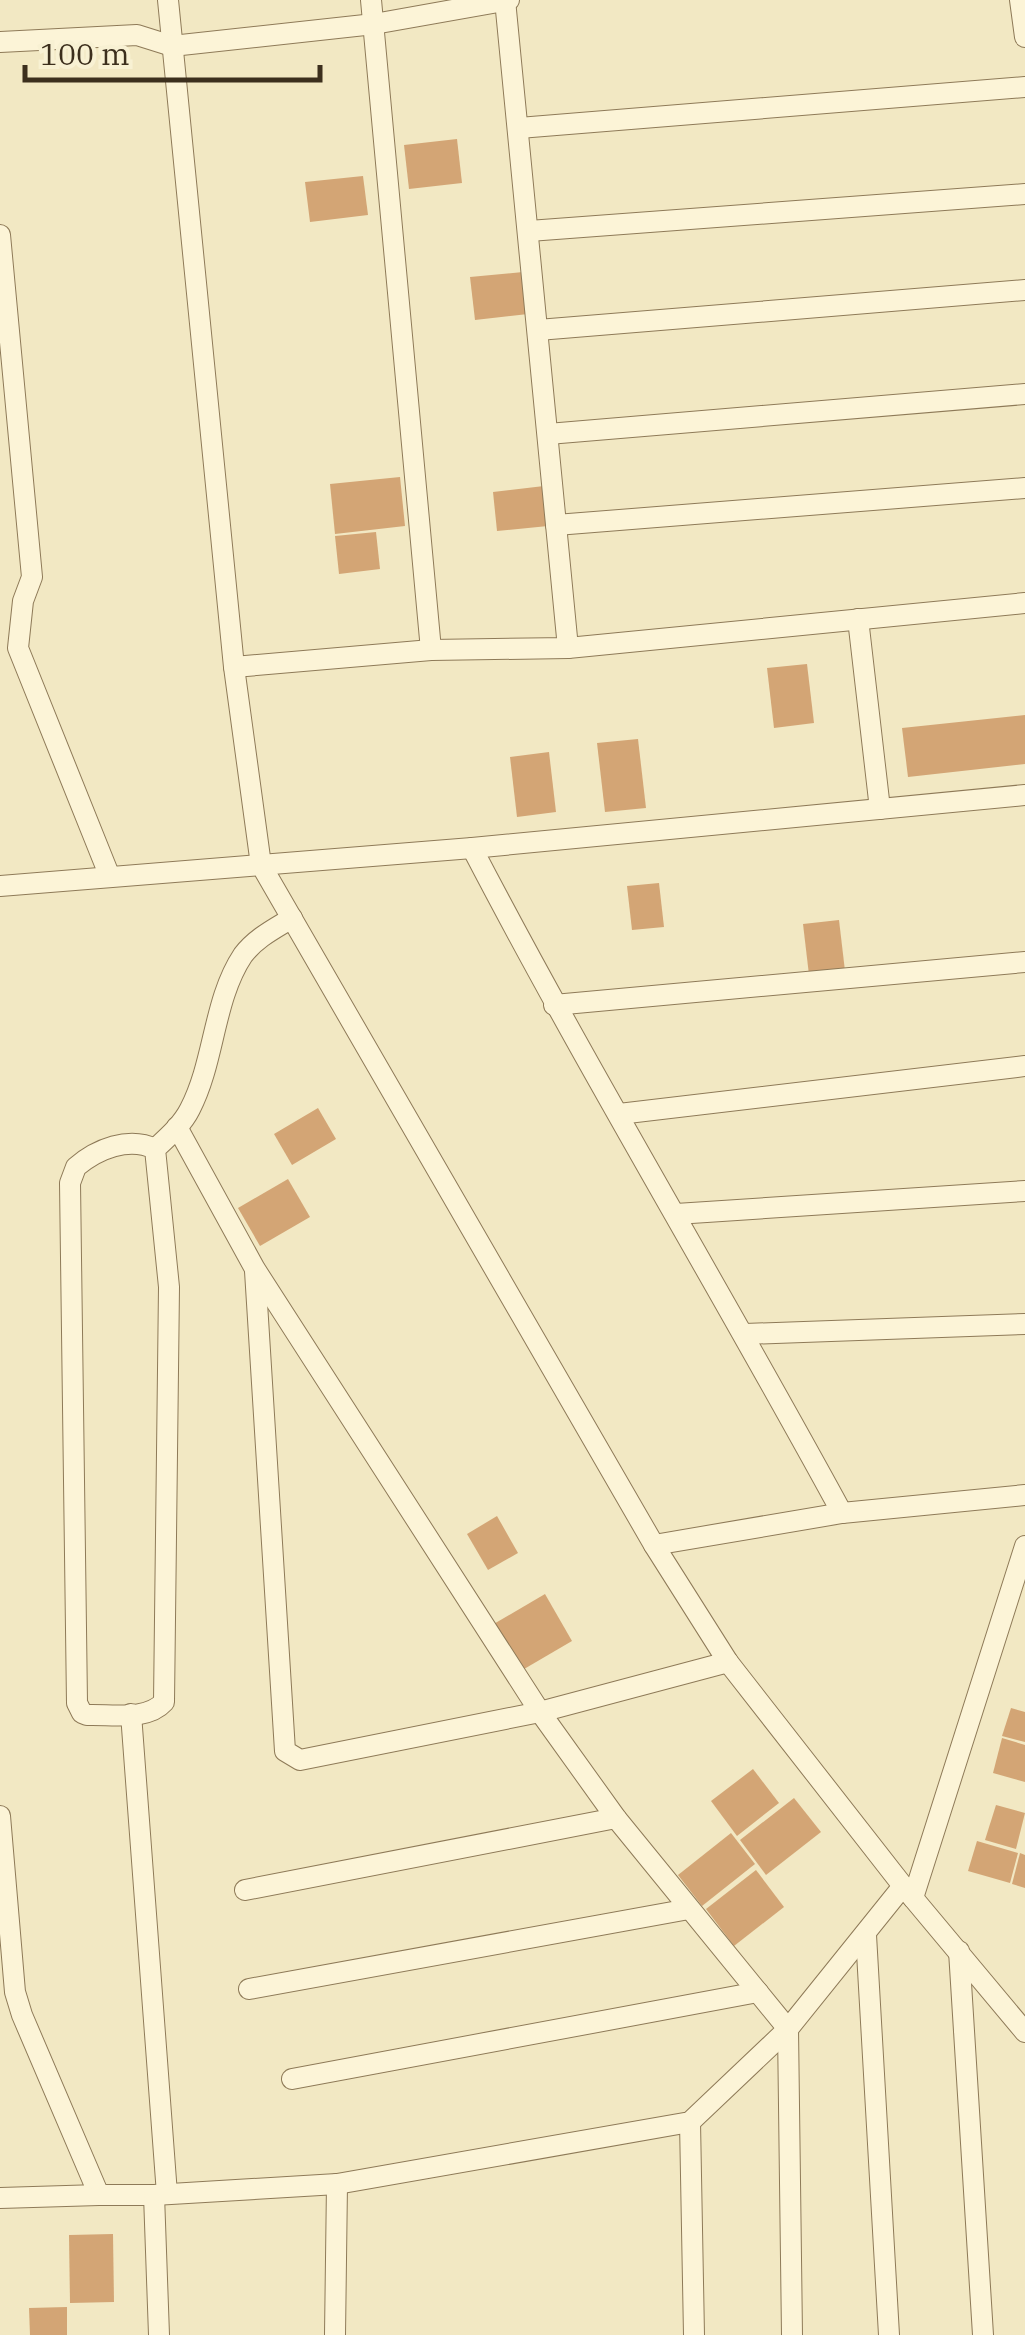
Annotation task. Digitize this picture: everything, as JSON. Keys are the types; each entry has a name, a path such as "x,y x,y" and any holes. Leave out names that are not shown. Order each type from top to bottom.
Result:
{"street":[{"path":"168,0 234,667 261,864 654,1545 728,1662 908,1892 1024,2024"},
{"path":"371,0 431,650"},
{"path":"0,42 137,35 172,46 374,24 506,0 568,648"},
{"path":"1020,0 1025,37"},
{"path":"519,128 1025,87"},
{"path":"529,232 1025,194"},
{"path":"0,235 7,385 32,577 18,627 18,648 26,676 110,877"},
{"path":"538,330 1025,290"},
{"path":"548,434 1025,394"},
{"path":"556,525 1025,488"},
{"path":"234,667 431,650 568,648 1025,603"},
{"path":"858,620 880,809"},
{"path":"0,657 26,676"},
{"path":"0,886 472,848 1025,795"},
{"path":"472,848 554,1006 745,1334 842,1513"},
{"path":"155,1149 190,1108 224,997 242,956 261,936 292,918"},
{"path":"554,1006 1025,962"},
{"path":"619,1114 1025,1066"},
{"path":"178,1126 254,1268 540,1712 616,1818 788,2029 792,2335"},
{"path":"145,1144 155,1149 168,1287 164,1702 156,1710 131,1714 87,1714 82,1713 77,1702 70,1183 76,1166 106,1148 145,1144"},
{"path":"676,1214 1025,1191"},
{"path":"254,1268 285,1751 300,1760 540,1712 728,1662"},
{"path":"745,1334 1025,1324"},
{"path":"654,1545 842,1513 1025,1495"},
{"path":"0,2198 161,2195 337,2184 690,2122 788,2029 866,1935 908,1892 1025,1546"},
{"path":"131,1714 161,2195 159,2335"},
{"path":"0,1816 15,1992 100,2195"},
{"path":"245,1890 616,1818"},
{"path":"249,1989 690,1908"},
{"path":"866,1935 889,2335"},
{"path":"959,1952 983,2335"},
{"path":"292,2080 758,1992"},
{"path":"690,2122 694,2335"},
{"path":"335,2335 337,2184"}],"building":[{"path":"457,139 462,183 409,189 404,145"},
{"path":"363,176 368,215 310,222 305,182"},
{"path":"523,272 528,314 475,320 470,277"},
{"path":"400,477 405,526 335,534 330,484"},
{"path":"544,486 548,526 497,531 493,492"},
{"path":"376,532 380,569 339,574 335,536"},
{"path":"807,664 814,723 774,728 767,668"},
{"path":"1025,715 1025,764 908,777 902,728"},
{"path":"638,739 646,808 605,812 597,743"},
{"path":"549,752 556,812 517,817 510,757"},
{"path":"659,883 664,927 632,930 627,886"},
{"path":"839,920 845,971 809,975 803,924"},
{"path":"318,1108 336,1139 292,1165 274,1134"},
{"path":"288,1179 310,1217 260,1246 238,1208"},
{"path":"497,1516 518,1553 488,1570 467,1534"},
{"path":"545,1594 572,1641 519,1672 492,1625"},
{"path":"1011,1708 1025,1712 1025,1742 1002,1736"},
{"path":"1002,1738 1025,1745 1025,1782 993,1773"},
{"path":"753,1769 779,1803 737,1836 711,1801"},
{"path":"794,1798 821,1832 766,1875 740,1840"},
{"path":"996,1805 1025,1813 1016,1849 985,1840"},
{"path":"731,1833 755,1864 702,1906 678,1875"},
{"path":"977,1841 1018,1853 1010,1883 968,1871"},
{"path":"1020,1853 1025,1855 1025,1888 1012,1884"},
{"path":"756,1870 784,1907 734,1946 706,1909"},
{"path":"113,2234 114,2302 70,2303 69,2235"},
{"path":"67,2307 67,2335 30,2335 29,2308"}]}
